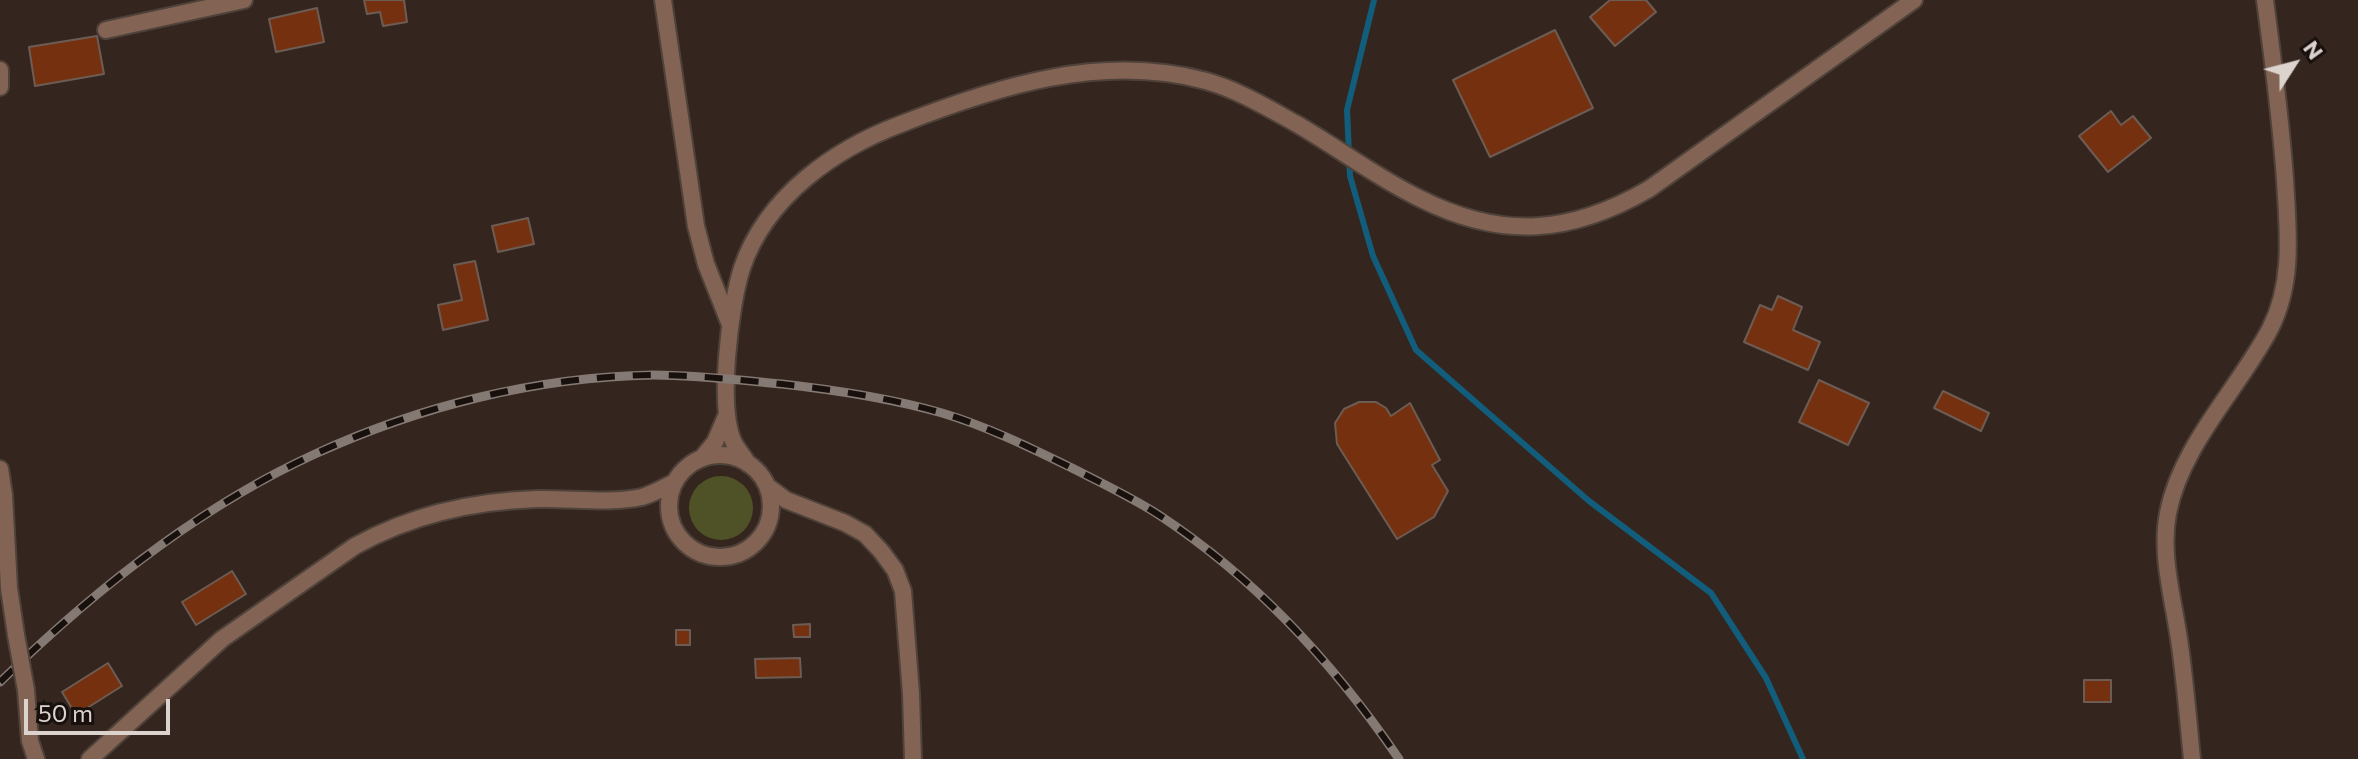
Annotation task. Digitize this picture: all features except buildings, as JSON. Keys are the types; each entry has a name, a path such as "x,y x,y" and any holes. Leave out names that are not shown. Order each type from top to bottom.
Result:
{"street":[{"path":"106,30 244,0"},
{"path":"663,0 696,226 706,264 729,324"},
{"path":"913,759 903,591 895,570 865,534 786,500 767,486 734,442 727,414 729,324 736,289 750,249 769,218 806,178 829,160 858,142 966,99 1017,84 1115,70 1161,72 1208,81 1238,93 1324,140 1422,200 1446,210 1488,222 1551,226 1601,214 1637,196 1914,0"},
{"path":"2192,759 2181,653 2167,566 2166,527 2180,476 2270,329 2284,289 2288,247 2284,160 2265,0"},
{"path":"0,70 0,87"},
{"path":"727,414 715,442 675,482 669,511 680,537 703,554 731,556 756,543 765,531 782,518 810,511"},
{"path":"701,459 717,455 748,464"},
{"path":"0,469 9,588 26,690 30,741 36,759"},
{"path":"90,759 222,639 372,536 414,519 473,505 536,499 617,500 645,496 675,482"},
{"path":"765,531 771,509 767,486"},
{"path":"617,500 669,511"}],"green space":[{"path":"721,476 739,482 747,490 753,508 747,526 739,534 721,540 703,534 695,526 689,508 695,490 703,482"}],"waterway":[{"path":"1374,0 1347,110 1350,176 1373,256 1416,350 1589,501 1711,593 1766,678 1803,759"}],"railway":[{"path":"0,682 71,616 148,554 230,499 315,454 437,408 522,388 609,377 685,376 843,392 942,413 1010,439 1131,498 1197,542 1262,596 1348,690 1399,759"}]}
